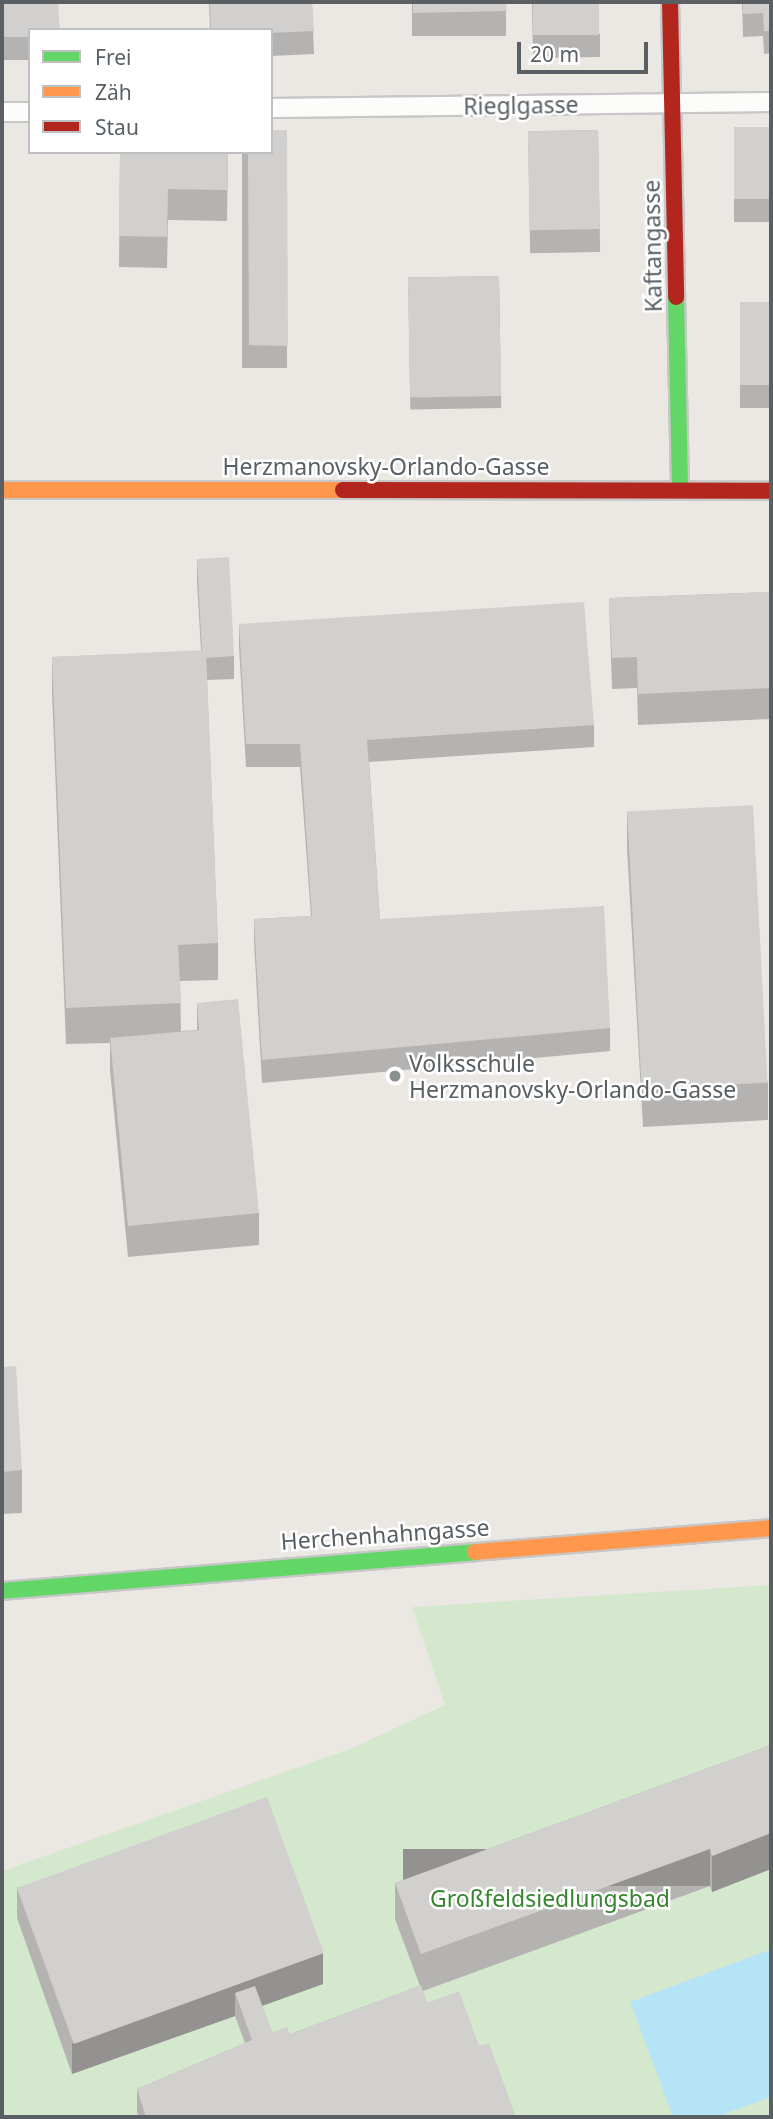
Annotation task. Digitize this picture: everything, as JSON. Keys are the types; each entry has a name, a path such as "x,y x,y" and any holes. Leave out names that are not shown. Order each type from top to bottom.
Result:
{"street":[{"name":"Kaftangasse","path":"670,2 680,489"},
{"name":"Herzmanovsky-Orlando-Gasse","path":"2,490 771,491"},
{"name":"Herchenhahngasse","path":"2,1591 771,1528"}],"lane":[{"name":"Rieglgasse","path":"273,108 771,102"},
{"path":"2,112 28,112"}],"green space":[{"name":"Großfeldsiedlungsbad","path":"771,1585 771,2117 2,2117 2,1871 350,1749 445,1705 412,1607"}],"water":[{"path":"771,1949 771,2097 716,2117 673,2117 630,2002"}],"building":[{"path":"2,2 58,2 60,28 28,28 28,37 2,37"},
{"path":"210,2 312,2 314,31 273,33 273,28 211,28"},
{"path":"413,2 506,2 507,11 413,13"},
{"path":"533,2 599,2 599,35 533,35"},
{"path":"743,2 771,2 771,31 764,31 763,13 743,14"},
{"path":"734,127 771,127 771,199 734,199"},
{"path":"273,130 287,130 288,346 249,345 248,154 273,154"},
{"path":"598,130 600,229 530,230 528,131"},
{"path":"120,154 228,154 227,190 168,189 167,237 119,236"},
{"path":"499,276 501,396 410,398 408,278"},
{"path":"740,302 771,302 771,385 740,385"},
{"path":"229,557 234,656 206,658 206,650 202,651 197,559"},
{"path":"771,592 771,688 638,694 637,657 612,658 609,598"},
{"path":"584,602 594,725 367,740 380,919 604,906 610,1028 262,1060 254,919 312,916 300,744 246,744 239,624"},
{"path":"206,650 218,943 178,945 181,1003 66,1008 52,657"},
{"path":"753,805 768,1083 642,1089 627,812"},
{"path":"238,999 259,1213 128,1226 110,1038 199,1030 197,1003"},
{"path":"16,1366 22,1470 2,1472 2,1367"},
{"path":"771,1745 771,1833 712,1856 710,1849 421,1954 395,1883"},
{"path":"267,1797 324,1953 74,2044 17,1888"},
{"path":"421,1985 427,2003 459,1991 479,2046 489,2043 516,2117 146,2117 137,2089 252,2040 235,1993 255,1986 272,2032 287,2027 290,2034"}],"traffic: fast":[{"path":"676,297 680,489"},
{"path":"2,1591 475,1552"}],"traffic: slow":[{"path":"2,490 343,490"},
{"path":"475,1552 771,1528"}],"traffic: jam":[{"path":"670,2 676,297"},
{"path":"343,490 771,491"}],"place":[{"name":"Volksschule Herzmanovsky-Orlando-Gasse","path":"395,1076"}]}
